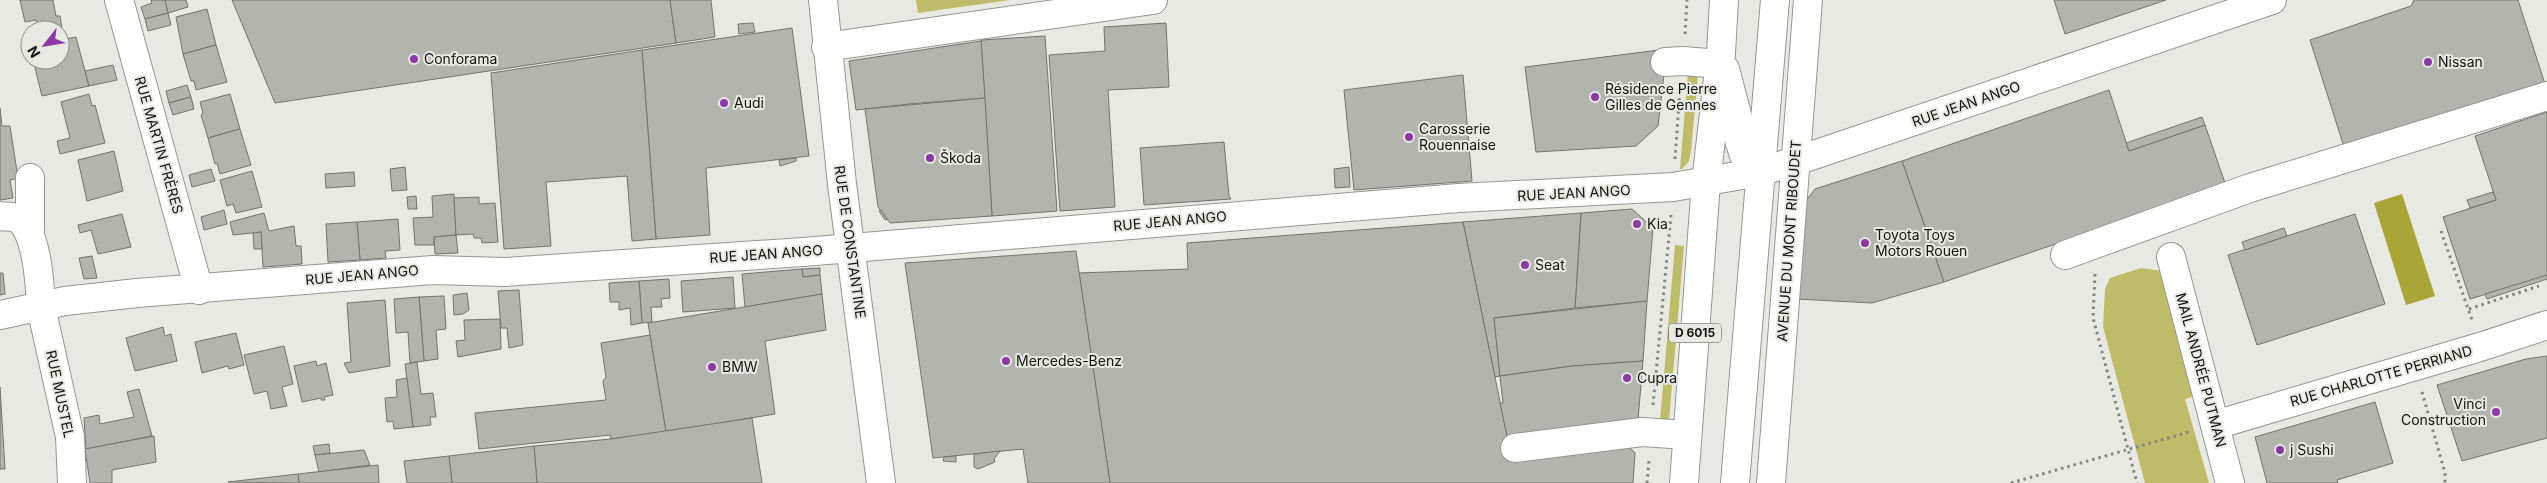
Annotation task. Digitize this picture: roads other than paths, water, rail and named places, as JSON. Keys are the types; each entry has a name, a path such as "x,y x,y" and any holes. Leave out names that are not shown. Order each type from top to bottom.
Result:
{"street":[{"name":"RUE MARTIN FRÈRES","path":"119,0 200,290"},
{"name":"RUE DE CONSTANTINE","path":"823,0 826,47 842,184 852,246 881,483"},
{"path":"826,47 1154,0"},
{"name":"D 6015","path":"1684,483 1706,182 1720,58 1724,0"},
{"path":"1735,483 1774,0"},
{"name":"AVENUE DU MONT RIBOUDET","path":"1771,483 1808,0"},
{"name":"RUE JEAN ANGO","path":"0,315 65,301 137,293 200,290 433,270 505,272 1459,198 1648,189 1706,182 1759,172 1796,161 2272,0"},
{"path":"1665,62 1720,58"},
{"name":"D 6015","path":"1720,58 1739,122 1739,140 1744,155 1759,172"},
{"path":"2065,255 2250,188 2547,96"},
{"name":"RUE MUSTEL","path":"30,178 30,230 40,287 41,306 70,437 72,483"},
{"path":"0,216 16,218 30,230"},
{"name":"MAIL ANDRÉE PUTMAN","path":"2171,257 2203,428 2230,483"},
{"name":"RUE CHARLOTTE PERRIAND","path":"2203,428 2480,347 2547,325"},
{"path":"1515,448 1651,433 1687,435"}],"place":[{"name":"Conforama","path":"414,59"},
{"name":"Nissan","path":"2428,62"},
{"name":"Résidence Pierre Gilles de Gennes","path":"1595,97"},
{"name":"Audi","path":"724,103"},
{"name":"Carosserie Rouennaise","path":"1409,137"},
{"name":"Škoda","path":"930,158"},
{"name":"Kia","path":"1637,224"},
{"name":"Toyota Toys Motors Rouen","path":"1865,243"},
{"name":"Seat","path":"1525,265"},
{"name":"Mercedes-Benz","path":"1006,361"},
{"name":"BMW","path":"712,367"},
{"name":"Cupra","path":"1627,378"},
{"name":"Vinci Construction","path":"2496,412"},
{"name":"j Sushi","path":"2280,450"}]}
